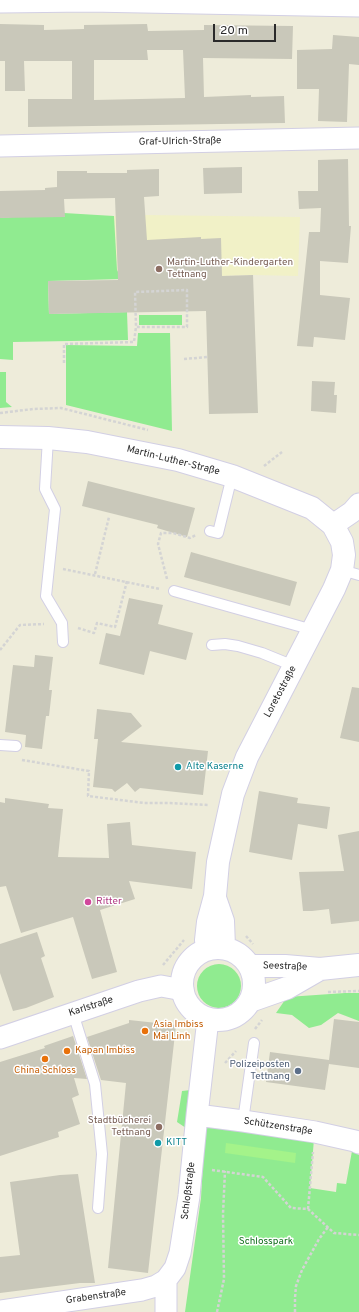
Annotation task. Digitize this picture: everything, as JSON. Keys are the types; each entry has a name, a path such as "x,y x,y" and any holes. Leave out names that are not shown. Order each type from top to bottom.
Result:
{"main road":[{"name":"Martin-Luther-Straße","path":"0,437 48,438 87,442 178,460 232,476 312,508 334,525"},
{"name":"Loretostraße","path":"216,948 206,940 208,922 215,896 218,862 229,809 247,757 313,630 350,573 344,555 342,542 334,525"},
{"path":"216,948 234,951 244,958 253,956 255,985 250,1001 246,1008 232,1018 224,1020 208,1019 196,1012 187,1003 183,990 183,978 187,965 195,956 216,948"},
{"name":"Seestraße","path":"253,956 286,966 320,969 359,965"},
{"name":"Seestraße","path":"250,1001 287,988 320,969"}],"street":[{"path":"0,2 89,1 359,6"},
{"name":"Graf-Ulrich-Straße","path":"0,146 359,138"},
{"path":"334,525 352,512 359,504"},
{"name":"Karlstraße","path":"1,1033 74,1013 139,991 161,986 183,990"},
{"name":"Schloßstraße","path":"166,1280 175,1268 180,1253 189,1196 208,1019"},
{"name":"Schützenstraße","path":"197,1115 315,1132 359,1143"},
{"path":"166,1280 166,1312"},
{"name":"Grabenstraße","path":"0,1311 43,1308 142,1290 156,1286 166,1280"}],"lane":[{"path":"48,438 45,489 55,509 46,596 62,623 63,642"},
{"path":"210,531 218,533 232,476"},
{"path":"172,591 313,630"},
{"path":"212,645 224,644 238,646 262,653 294,666"},
{"path":"0,745 16,746"},
{"path":"74,1013 95,1084 102,1154 98,1208"},
{"path":"243,1121 254,1043"}],"path":[{"path":"64,363 64,344 134,342 136,327 135,292 187,290 187,327 136,327"},
{"path":"184,359 208,357"},
{"path":"96,574 109,517"},
{"path":"172,591 163,568 158,544 162,532 173,533 190,538 210,531"},
{"path":"49,566 96,574 172,591"},
{"path":"0,650 20,625 62,623 94,633 97,623 115,627 127,581"},
{"path":"15,759 89,771 88,796 144,803 170,802 216,806 229,809"},
{"path":"243,933 253,956"},
{"path":"156,967 164,965 186,936"},
{"path":"308,1209 315,1132"},
{"path":"191,1168 225,1171 263,1177 292,1208 308,1209 334,1233 359,1235"},
{"path":"217,1312 224,1279 223,1214 225,1171"},
{"path":"295,1312 296,1286 302,1270 319,1239 328,1227"}],"shaded area":[{"path":"114,216 300,217 298,276 253,275 122,279 117,270"}],"green space":[{"path":"64,213 114,216 117,270 122,279 48,281 49,314 127,312 128,340 13,342 13,360 0,359 0,218"},
{"path":"139,315 182,315 182,325 139,325"},
{"path":"138,333 170,333 172,431 66,405 66,345 137,346"},
{"path":"0,372 6,372 6,402 12,407 0,408"},
{"path":"219,964 231,968 237,974 241,986 237,998 231,1004 219,1008 207,1004 201,998 197,986 201,974 207,968"},
{"path":"359,993 359,1021 338,1013 321,1025 309,1028 292,1015 276,1013 287,997"},
{"path":"191,1090 186,1128 177,1122 182,1091"},
{"name":"Schlosspark","path":"205,1123 314,1139 310,1188 336,1192 337,1183 346,1184 352,1151 359,1155 359,1312 185,1312 201,1198"},
{"path":"226,1143 296,1153 295,1163 225,1153"}],"building":[{"path":"0,24 44,25 44,30 84,29 84,25 147,24 148,31 204,30 204,25 293,26 292,59 203,58 204,97 251,95 251,97 284,96 285,123 28,127 28,99 72,99 72,61 24,61 25,91 5,91 5,61 0,61","holes":["147,50 183,50 185,98 94,100 94,60 148,60"]},
{"path":"333,35 359,37 359,65 349,64 347,122 318,121 319,89 297,89 297,50 332,49"},
{"path":"348,159 349,226 351,226 348,263 320,261 320,295 350,298 345,340 314,337 313,347 297,346 309,232 320,232 321,208 299,209 298,191 318,191 318,160"},
{"path":"242,167 242,193 204,194 203,168"},
{"path":"159,169 159,196 144,197 147,240 201,237 201,239 221,238 222,276 253,275 258,413 209,414 206,311 49,314 48,281 118,280 115,198 64,199 65,217 0,218 0,191 45,190 45,188 57,187 57,171 127,173 127,170"},
{"path":"312,381 335,382 334,395 337,395 336,413 311,411"},
{"path":"88,481 195,508 187,537 157,528 158,525 82,506"},
{"path":"191,552 297,582 290,606 184,577"},
{"path":"129,598 163,605 158,624 193,633 186,660 150,651 144,675 99,664 106,633 120,636"},
{"path":"35,655 53,657 49,690 52,690 49,716 46,716 42,749 25,747 26,735 5,732 13,665 34,667"},
{"path":"352,687 359,688 359,742 340,738"},
{"path":"97,709 131,713 142,726 121,742 208,751 203,795 140,788 135,792 127,783 115,792 112,789 93,787 98,739 94,739"},
{"path":"259,791 298,798 297,803 330,807 327,829 298,824 292,860 249,852"},
{"path":"5,798 49,804 48,808 63,809 58,857 109,858 107,824 130,822 132,845 196,852 192,889 129,881 135,899 100,910 117,972 92,979 73,917 21,933 6,886 0,887 0,802 5,803"},
{"path":"359,831 359,921 331,924 329,909 303,911 299,872 344,871 338,835"},
{"path":"37,932 45,956 41,958 54,997 26,1008 13,1011 0,973 0,944"},
{"path":"334,1019 359,1022 359,1068 329,1064 325,1090 266,1082 270,1052 329,1060"},
{"path":"129,1020 176,1025 148,1273 108,1268 126,1083 101,1080 87,1037 129,1023"},
{"path":"73,1036 87,1079 74,1078 79,1095 72,1098 80,1124 58,1132 59,1137 0,1156 0,1062 45,1048 44,1046"},
{"path":"78,1174 95,1283 80,1283 0,1293 0,1257 20,1255 10,1182"}],"place":[{"name":"Martin-Luther-Kindergarten Tettnang","path":"159,269"},
{"name":"Alte Kaserne","path":"178,767"},
{"name":"Ritter","path":"88,902"},
{"name":"Asia Imbiss Mai Linh","path":"145,1031"},
{"name":"Kapan Imbiss","path":"67,1051"},
{"name":"China Schloss","path":"45,1059"},
{"name":"Polizeiposten Tettnang","path":"298,1071"},
{"name":"Stadtbücherei Tettnang","path":"159,1127"},
{"name":"KITT","path":"158,1143"}]}
